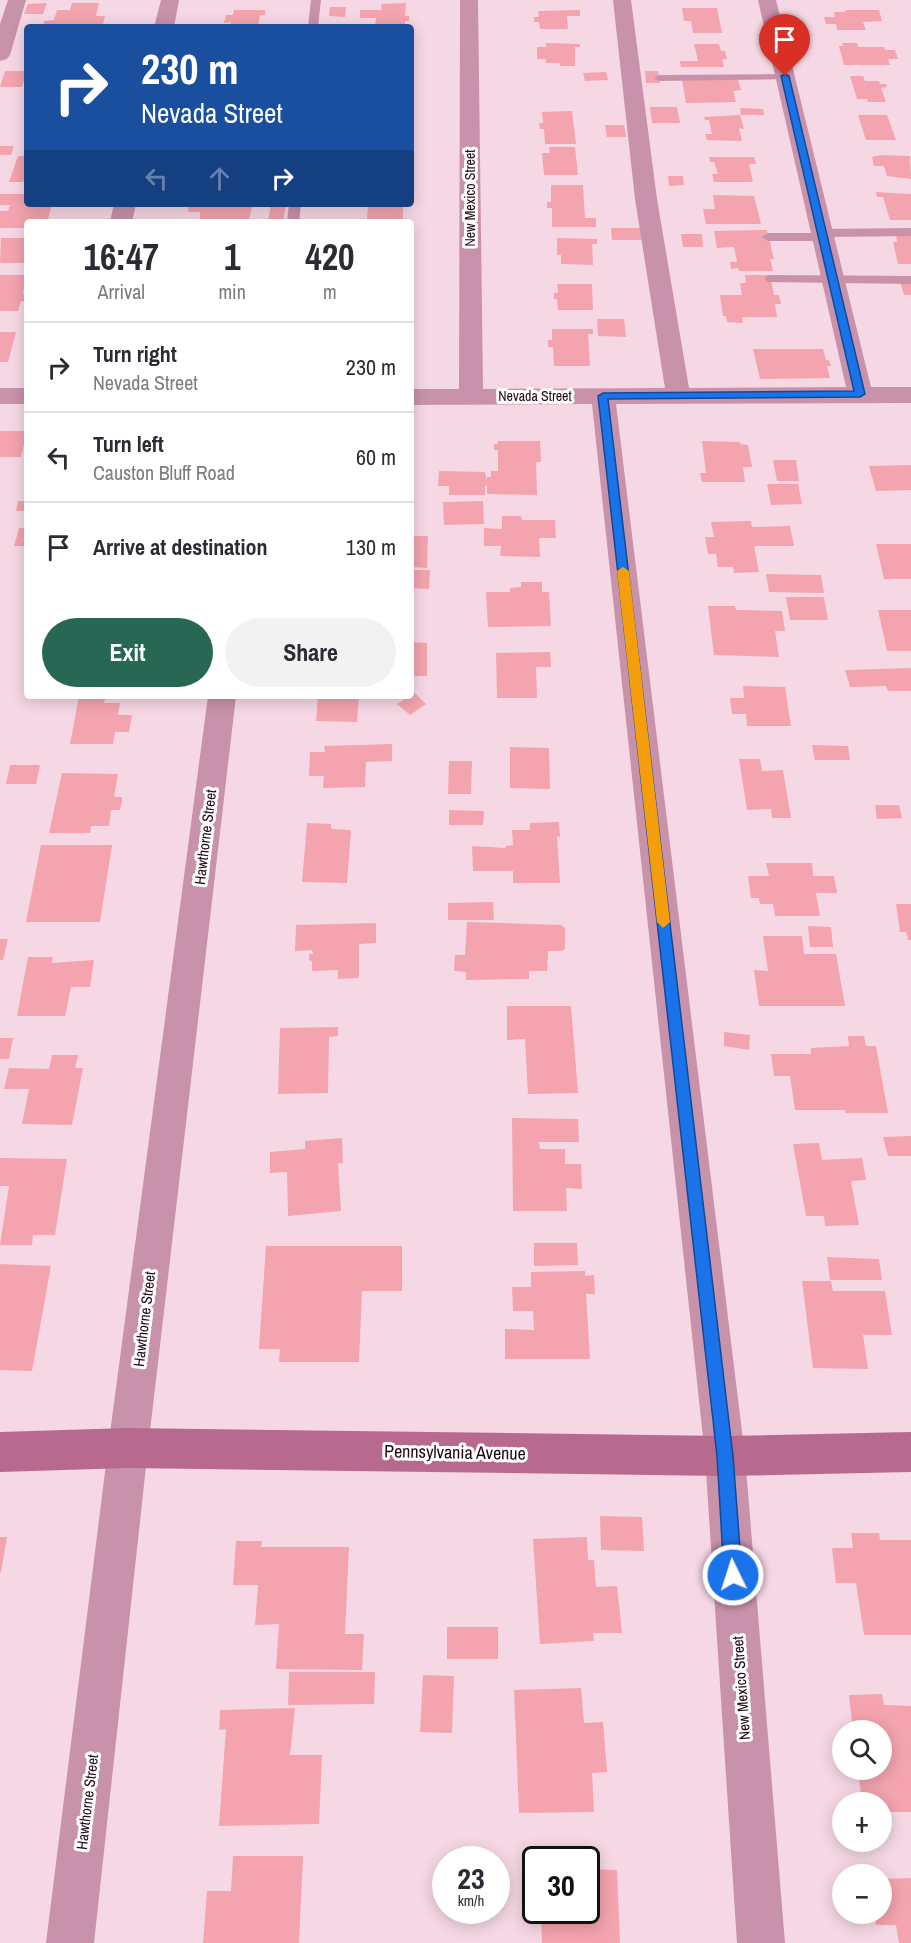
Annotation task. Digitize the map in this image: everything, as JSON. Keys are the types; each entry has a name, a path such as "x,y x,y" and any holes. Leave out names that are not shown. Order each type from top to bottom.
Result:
{"main road":[{"name":"Pennsylvania Avenue","path":"0,1452 128,1448 725,1456 911,1452"}],"street":[{"path":"0,55 17,0"},
{"path":"165,24 170,0"},
{"name":"New Mexico Street","path":"469,0 471,396"},
{"path":"622,0 646,199 678,396"},
{"path":"767,0 860,394"},
{"name":"Nevada Street","path":"414,397 911,395"},
{"path":"0,396 24,396"},
{"name":"New Mexico Street","path":"603,396 725,1456 761,1943"},
{"name":"Hawthorne Street","path":"70,1943 128,1448 222,699"}],"lane":[{"path":"313,24 316,0"},
{"path":"659,78 785,76"},
{"path":"768,237 911,232"},
{"path":"771,279 911,280"}],"building":[{"path":"47,3 43,14 24,14 28,4"},
{"path":"72,3 99,3 96,16 105,16 103,24 44,24 44,21 54,20 57,10 70,10"},
{"path":"406,3 405,16 409,16 409,21 405,21 405,24 375,24 376,18 360,18 360,10 382,10 381,4"},
{"path":"330,7 346,7 345,17 329,16"},
{"path":"682,8 717,8 722,33 693,33 691,21 684,21"},
{"path":"234,10 265,10 265,15 260,15 258,24 224,23 226,15 233,15"},
{"path":"580,10 580,16 567,16 568,29 540,29 539,22 534,22 534,17 539,17 538,11"},
{"path":"845,10 879,10 882,21 863,22 866,30 837,30 836,24 826,24 824,17 835,17 834,12 845,12"},
{"path":"546,43 580,44 580,47 575,47 575,66 560,66 560,63 546,63 546,59 537,59 537,47 546,47"},
{"path":"842,43 857,43 858,47 884,47 885,50 895,50 898,59 888,59 890,65 844,65 839,46 843,46"},
{"path":"694,44 719,44 721,51 725,51 727,59 722,59 724,67 681,67 680,61 698,61"},
{"path":"5,71 24,71 22,87 0,87"},
{"path":"645,71 658,71 660,83 646,83"},
{"path":"606,72 608,80 585,81 583,73"},
{"path":"850,76 863,76 865,81 879,81 880,84 886,84 887,87 881,88 886,102 868,102 867,99 857,99"},
{"path":"682,80 738,80 741,90 733,91 736,102 686,103"},
{"path":"650,107 677,107 680,123 652,123"},
{"path":"740,108 763,109 764,115 741,115"},
{"path":"572,111 576,144 545,144 544,129 540,129 539,123 543,123 542,112"},
{"path":"740,115 744,129 739,128 742,141 707,140 705,134 712,134 709,120 705,120 704,117"},
{"path":"858,115 887,115 896,140 866,140"},
{"path":"605,125 624,125 626,137 607,137"},
{"path":"0,146 14,146 11,155 0,155"},
{"path":"549,147 575,147 578,175 544,175 542,153 550,153"},
{"path":"18,156 24,156 23,182 9,182"},
{"path":"910,156 911,179 887,176 884,166 874,166 872,157"},
{"path":"709,157 754,157 756,164 749,164 753,182 714,182 712,174 718,174 714,162 710,162"},
{"path":"668,176 683,176 684,185 669,186"},
{"path":"551,185 583,185 585,218 596,218 596,227 552,227 552,208 547,208 547,202 551,202"},
{"path":"876,192 911,194 911,220 890,220 883,197 877,197"},
{"path":"0,194 24,194 24,207 51,207 48,219 24,219 24,228 0,228 0,211 8,211 10,205 0,205"},
{"path":"713,195 754,196 761,224 706,224 703,209 715,209"},
{"path":"189,207 252,207 249,219 200,219 200,212 188,212"},
{"path":"270,207 286,207 284,219 268,219"},
{"path":"368,207 403,207 403,219 367,219"},
{"path":"611,228 641,228 643,240 612,240"},
{"path":"767,230 774,259 770,259 773,271 731,269 730,262 737,262 734,247 717,248 714,231"},
{"path":"681,234 702,234 703,247 683,247"},
{"path":"896,235 911,236 911,264 898,264 893,242 897,242"},
{"path":"1,238 24,238 24,263 0,263"},
{"path":"557,238 597,239 597,244 592,244 593,265 561,264 561,255 557,255"},
{"path":"0,275 24,275 24,301 21,301 18,311 0,311"},
{"path":"745,275 770,275 774,295 779,295 781,304 775,304 777,317 742,317 743,323 727,322 726,316 723,316 720,295 742,295 740,283 746,283"},
{"path":"900,282 911,282 911,295 904,295"},
{"path":"557,284 592,284 593,310 558,310 557,299 554,299 554,293 558,293"},
{"path":"597,319 624,319 626,337 598,336"},
{"path":"552,329 593,329 593,334 588,334 590,366 554,366 553,347 548,347 548,340 552,340"},
{"path":"0,332 16,332 8,362 0,362"},
{"path":"753,349 823,349 826,360 829,360 831,366 827,366 830,378 760,379"},
{"path":"0,431 24,431 21,457 0,457"},
{"path":"498,441 540,441 541,462 536,462 537,495 487,494 487,486 485,486 485,495 449,495 449,486 438,486 439,471 485,472 487,481 487,477 491,477 491,471 498,471 498,450 494,450 494,444 498,444"},
{"path":"702,441 740,442 740,444 748,445 752,467 743,467 745,482 702,482 700,473 706,473"},
{"path":"773,460 796,460 799,481 777,481"},
{"path":"911,465 911,490 876,491 869,466"},
{"path":"767,484 798,484 802,504 771,505"},
{"path":"18,501 24,501 24,511 16,511"},
{"path":"483,501 484,524 444,525 443,502"},
{"path":"502,516 521,516 522,520 555,520 556,538 539,538 540,557 500,556 501,546 484,546 484,528 502,529"},
{"path":"751,521 752,527 790,526 794,546 754,546 759,572 734,573 733,567 718,567 716,554 708,554 705,537 714,537 711,522"},
{"path":"19,528 24,528 24,546 14,546"},
{"path":"414,536 428,536 427,568 414,567"},
{"path":"876,544 911,544 911,579 884,579"},
{"path":"414,570 430,570 429,589 414,588"},
{"path":"766,574 821,575 824,593 769,592"},
{"path":"521,582 542,582 542,592 549,592 551,626 488,627 486,592 510,592 510,588 521,587"},
{"path":"786,597 824,597 828,620 790,620"},
{"path":"708,606 735,606 736,610 782,611 785,631 775,631 779,657 714,655"},
{"path":"878,610 911,610 911,651 887,651"},
{"path":"414,642 427,643 427,676 414,676"},
{"path":"550,652 551,667 536,667 537,698 497,698 496,653"},
{"path":"911,668 911,691 888,691 886,686 850,687 845,670"},
{"path":"743,686 785,687 791,726 747,726 746,714 732,714 730,698 744,698"},
{"path":"414,694 426,704 410,715 397,704 405,699 414,699"},
{"path":"78,699 105,699 104,703 120,703 118,715 132,715 129,732 115,732 113,744 70,744"},
{"path":"318,699 359,699 357,722 316,721"},
{"path":"392,744 392,761 366,762 365,787 323,788 324,776 309,776 310,752 325,752 324,746"},
{"path":"812,745 848,746 850,760 815,760"},
{"path":"510,747 549,748 550,789 510,788"},
{"path":"739,759 760,759 762,771 783,770 791,818 772,818 771,809 747,810"},
{"path":"449,761 472,761 471,794 448,794"},
{"path":"10,765 40,765 36,784 6,784"},
{"path":"62,773 118,774 114,797 122,797 122,801 120,810 111,810 109,826 91,826 90,833 49,833"},
{"path":"875,805 899,805 902,818 877,819"},
{"path":"449,810 484,811 483,825 449,825"},
{"path":"559,822 560,837 557,836 560,883 513,883 513,871 473,871 472,846 506,848 506,846 513,845 512,830 530,830 530,823"},
{"path":"307,823 331,824 331,829 351,830 347,883 302,882"},
{"path":"41,845 112,845 100,922 26,922"},
{"path":"766,863 812,863 813,876 834,876 837,893 816,893 820,916 775,916 773,904 760,904 759,898 751,898 748,876 769,876"},
{"path":"493,902 494,920 448,920 448,903"},
{"path":"896,904 911,904 911,940 908,940 906,932 900,932"},
{"path":"467,922 561,925 565,928 565,949 548,951 547,971 529,971 529,979 466,980 466,972 454,971 455,955 465,955"},
{"path":"376,923 376,943 359,944 359,978 338,979 338,970 312,971 309,954 313,954 312,950 295,951 296,925"},
{"path":"808,926 831,927 833,947 810,947"},
{"path":"763,936 802,936 804,954 836,954 845,1006 759,1006 754,970 768,971"},
{"path":"0,939 8,939 3,960 0,960"},
{"path":"28,957 53,957 52,963 94,960 90,987 71,987 65,1016 17,1016"},
{"path":"507,1006 571,1006 578,1093 528,1094 525,1039 507,1040"},
{"path":"338,1027 338,1036 329,1037 328,1093 278,1094 280,1028"},
{"path":"724,1032 750,1035 749,1050 724,1046"},
{"path":"848,1036 864,1036 866,1046 876,1046 888,1113 795,1110 790,1076 774,1076 771,1054 811,1054 811,1048 849,1046"},
{"path":"0,1038 13,1038 9,1059 0,1059"},
{"path":"52,1055 78,1055 75,1068 83,1068 72,1125 22,1124 29,1089 4,1089 9,1068 49,1069"},
{"path":"512,1118 578,1119 579,1142 539,1142 540,1149 565,1149 565,1164 581,1164 582,1189 566,1188 567,1211 513,1211"},
{"path":"911,1136 911,1156 888,1156 883,1137"},
{"path":"342,1138 343,1163 338,1163 341,1211 288,1216 287,1172 270,1173 270,1152 305,1149 305,1141"},
{"path":"819,1143 822,1160 862,1158 866,1180 851,1181 859,1225 825,1226 824,1216 806,1216 793,1144"},
{"path":"0,1158 67,1159 55,1235 33,1235 32,1245 0,1245 9,1186 0,1186"},
{"path":"534,1243 577,1243 578,1265 534,1266"},
{"path":"266,1246 402,1246 402,1291 362,1291 359,1362 279,1362 280,1349 259,1349"},
{"path":"827,1257 879,1259 882,1280 830,1280"},
{"path":"0,1264 51,1266 32,1371 0,1370"},
{"path":"585,1271 585,1276 594,1275 595,1294 586,1294 590,1359 505,1359 505,1329 534,1330 533,1311 513,1311 512,1287 531,1287 531,1272"},
{"path":"802,1281 831,1281 833,1291 885,1291 892,1335 863,1335 868,1369 813,1368"},
{"path":"600,1516 642,1517 644,1551 601,1550"},
{"path":"851,1533 879,1533 880,1540 911,1540 911,1635 864,1635 856,1583 836,1583 832,1548 853,1548"},
{"path":"0,1537 7,1537 1,1572 0,1572"},
{"path":"587,1537 588,1560 594,1560 596,1587 617,1586 622,1633 593,1633 594,1641 540,1644 533,1539"},
{"path":"236,1541 262,1541 261,1547 349,1547 345,1634 364,1634 362,1670 276,1669 279,1624 255,1625 258,1585 233,1585"},
{"path":"447,1627 498,1627 498,1659 447,1659"},
{"path":"289,1672 375,1672 374,1704 288,1705"},
{"path":"423,1675 454,1676 452,1733 420,1732"},
{"path":"581,1688 584,1723 603,1722 607,1772 592,1773 594,1812 519,1813 514,1690"},
{"path":"882,1694 884,1705 911,1706 911,1812 892,1812 892,1792 861,1792 859,1780 892,1780 892,1720 852,1720 849,1695"},
{"path":"295,1708 290,1755 322,1755 319,1824 219,1826 226,1729 219,1730 220,1710"},
{"path":"233,1856 303,1856 299,1943 203,1943 207,1891 231,1891"},
{"path":"600,1869 617,1870 620,1943 542,1943 541,1924 600,1924"},
{"path":"911,1878 911,1943 899,1943 896,1925 876,1925 892,1924 892,1879"}],"slow traffic":[{"path":"623,571 663,922"}],"route":[{"path":"733,1575 725,1456 603,396 860,394 785,76"}]}
